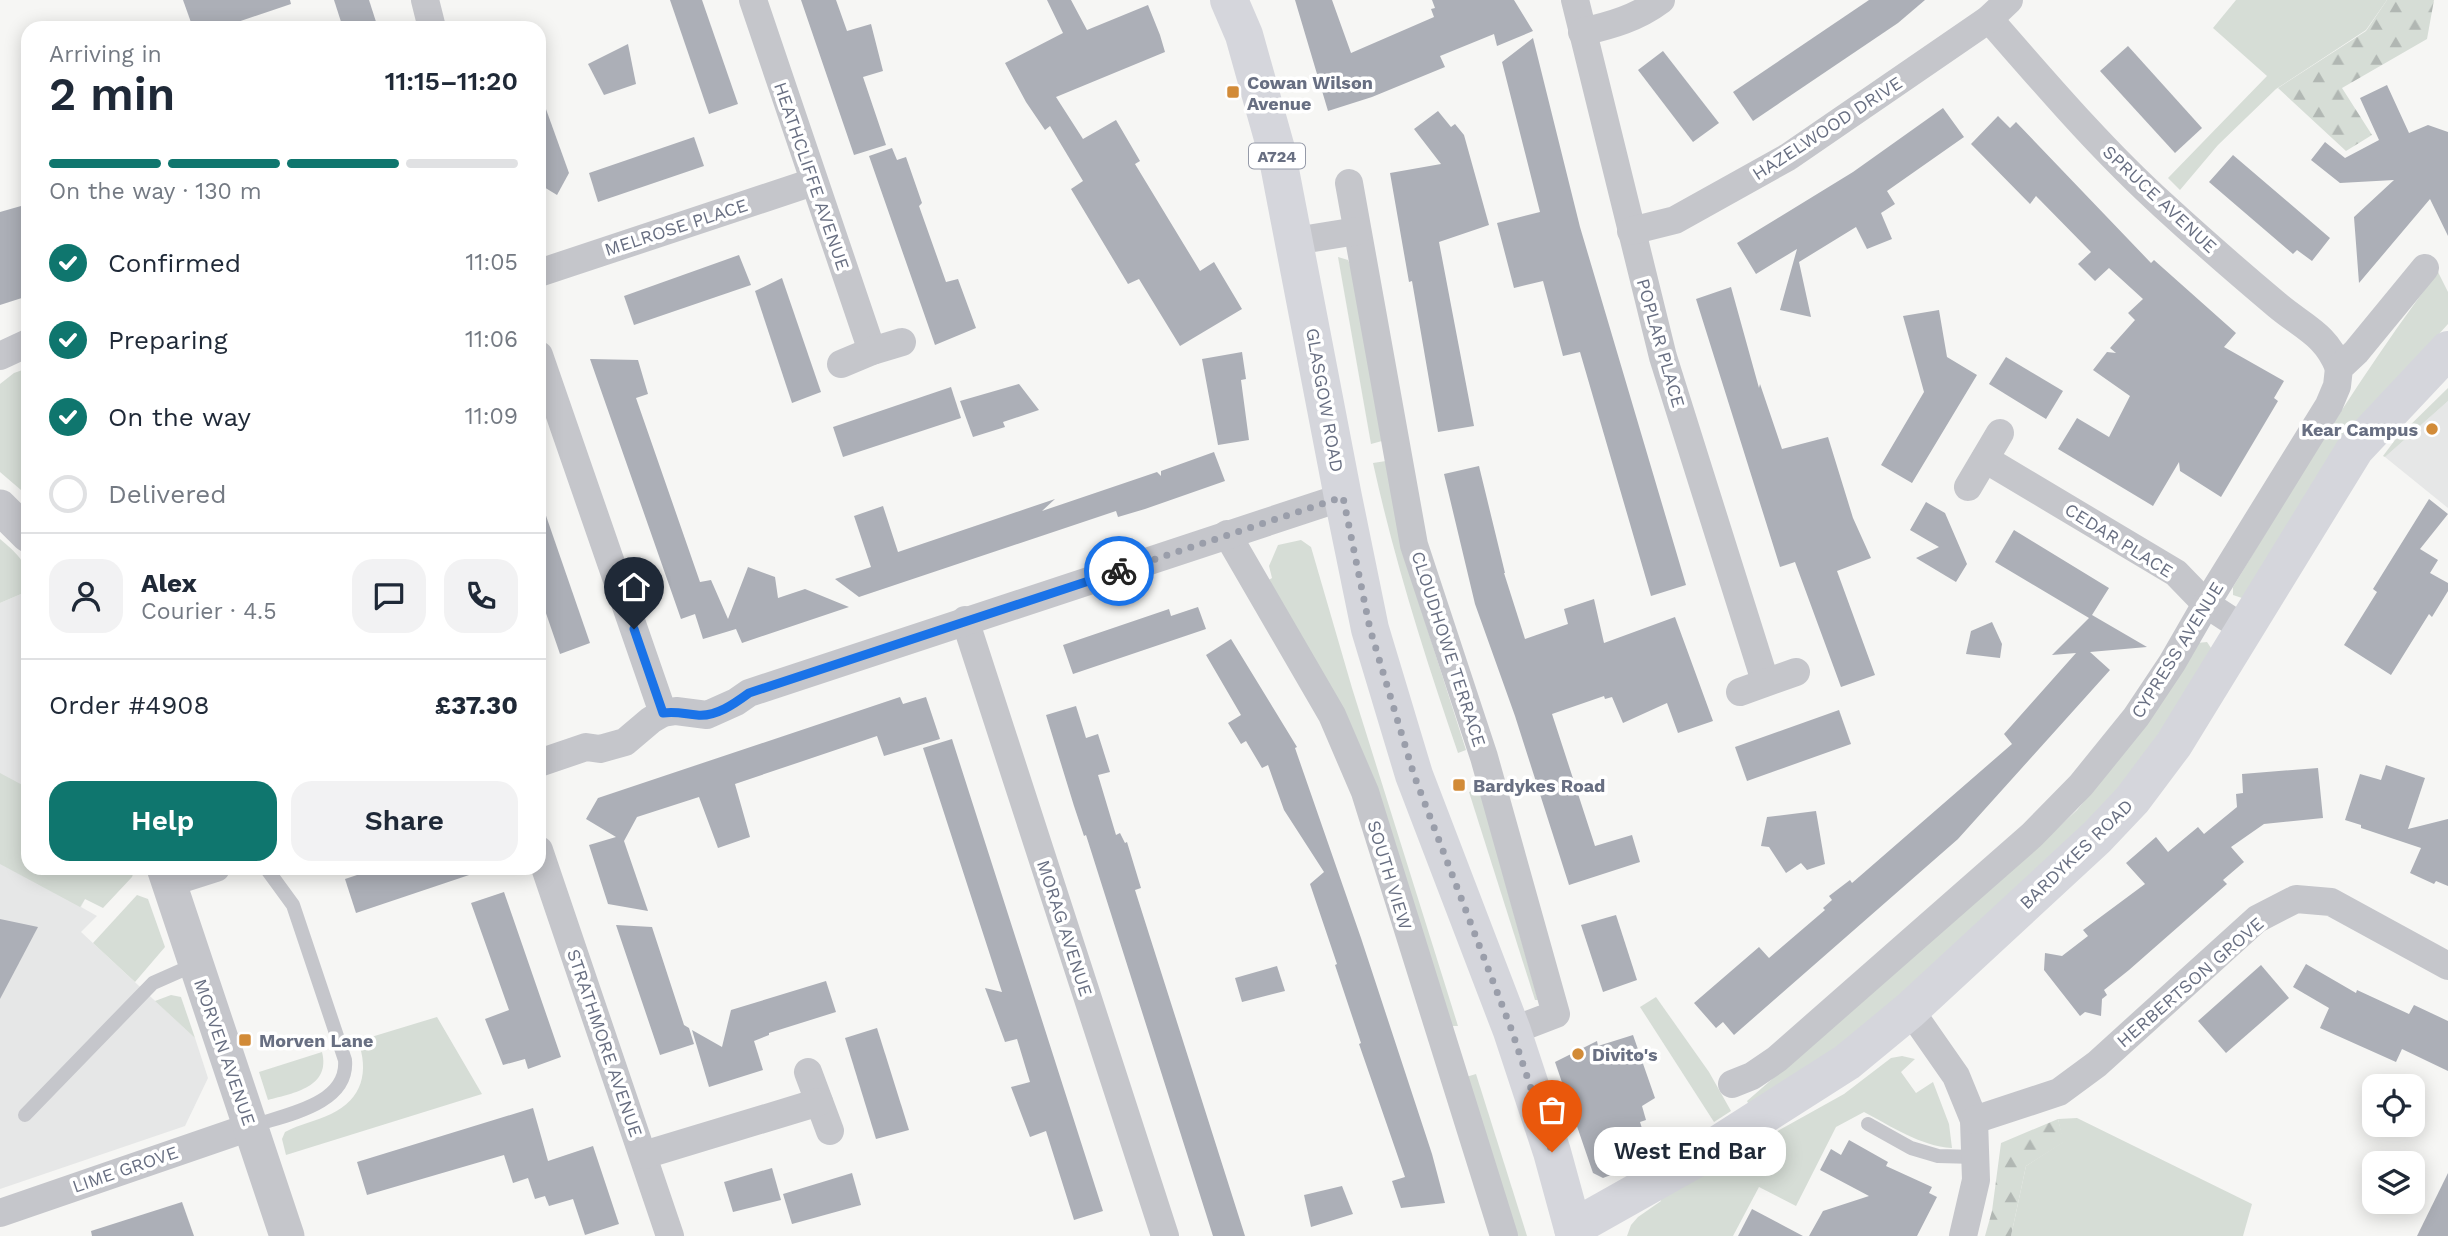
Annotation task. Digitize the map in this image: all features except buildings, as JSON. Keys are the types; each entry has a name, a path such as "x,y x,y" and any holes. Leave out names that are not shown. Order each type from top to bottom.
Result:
{"main road":[{"name":"GLASGOW ROAD","path":"1229,0 1244,35 1266,110 1295,241 1370,629 1414,775 1512,1031 1552,1152 1574,1232"},
{"name":"BARDYKES ROAD","path":"1574,1232 1751,1125 1847,1062 1910,1010 2063,870 2132,800 2174,744 2355,449 2448,350"}],"street":[{"path":"425,0 430,21"},
{"name":"HEATHCLIFFE AVENUE","path":"753,0 872,351"},
{"name":"POPLAR PLACE","path":"1575,0 1663,357 1753,687 1796,672"},
{"path":"1582,32 1634,17 1661,0"},
{"name":"HAZELWOOD DRIVE","path":"1631,231 1675,220 1788,157 1999,10"},
{"name":"SPRUCE AVENUE","path":"1999,10 2064,105 2162,205 2278,306 2318,335 2332,350 2339,368"},
{"name":"MELROSE PLACE","path":"546,271 813,182"},
{"name":"CLOUDHOWE TERRACE","path":"1349,183 1414,545 1484,757 1556,1014 1512,1031"},
{"path":"1295,241 1357,231"},
{"name":"CYPRESS AVENUE","path":"1732,1084 1752,1076 1777,1059 2032,835 2081,785 2136,717 2172,663 2329,405 2337,386 2339,368 2356,352 2425,268"},
{"path":"841,365 872,351 902,342"},
{"path":"0,356 21,346"},
{"path":"546,382 663,713"},
{"path":"1968,487 2000,433"},
{"name":"CEDAR PLACE","path":"1985,458 2176,573 2206,604 2246,630"},
{"path":"546,761 586,747 600,749 625,743 663,713 676,711 697,715 716,712 749,693 1343,497"},
{"path":"0,507 21,527"},
{"name":"SOUTH VIEW","path":"1227,534 1332,715 1356,768 1504,1236"},
{"name":"MORAG AVENUE","path":"965,620 1165,1236"},
{"name":"STRATHMORE AVENUE","path":"546,870 670,1236"},
{"name":"MORVEN AVENUE","path":"166,876 288,1236"},
{"name":"HERBERTSON GROVE","path":"1974,1119 2059,1092 2097,1064 2257,919 2296,899 2331,902 2448,966"},
{"path":"1910,1010 1955,1076 1974,1119 1976,1180 1963,1236"},
{"path":"808,1072 830,1131"},
{"path":"644,1155 819,1102"},
{"name":"LIME GROVE","path":"0,1213 250,1127"}],"lane":[{"path":"250,1127 318,1103 333,1093 346,1071 345,1060 293,905 271,875"},
{"path":"25,1115 153,983 196,964"},
{"path":"1868,1124 1911,1148 1929,1154 1975,1157"}],"shaded area":[{"name":"Kear Campus","path":"2448,401 2448,508 2385,457"},
{"path":"21,594 21,875 97,875 81,907 97,916 81,932 195,1038 208,1078 185,1126 0,1189 0,603"}],"green space":[{"path":"2236,0 2387,0 2366,30 2276,89 2218,145 2180,190 2168,178 2267,76 2213,28"},
{"path":"2387,0 2434,0 2427,39 2342,88 2372,135 2346,151 2278,88 2366,31"},
{"path":"1338,257 1348,260 1351,267 1382,441 1371,444"},
{"path":"2438,272 2448,292 2448,324 2369,411 2242,598 2233,595 2233,587 2331,426"},
{"path":"21,370 21,490 0,472 0,384"},
{"path":"2448,388 2448,401 2383,456 2395,440"},
{"path":"1386,461 1405,559 1466,750 1458,753 1411,609 1391,537 1373,463"},
{"path":"0,539 21,560 21,594 0,603"},
{"path":"1301,540 1311,547 1352,688 1458,1026 1452,1026 1267,581 1272,578 1269,566 1278,545"},
{"path":"2207,642 2213,651 2211,659 2107,807 1861,1035 1751,1109 1747,1101 2077,810 2128,748 2197,643"},
{"path":"0,773 21,784 21,875 133,875 103,908 85,899 80,907 0,864"},
{"path":"1479,788 1538,1000 1535,1000 1469,792"},
{"path":"137,895 148,899 165,947 135,982 93,943"},
{"path":"171,995 181,997 195,1038 155,1001"},
{"path":"1656,997 1709,1072 1731,1111 1714,1122 1640,1007"},
{"path":"437,1017 482,1094 286,1155 282,1139 285,1132 342,1108 357,1092 363,1073 358,1041"},
{"path":"322,1052 323,1064 316,1081 299,1091 268,1100 259,1072"},
{"path":"1902,1056 1915,1059 1901,1072 1916,1093 1933,1082 1949,1124 1952,1148 1929,1144 1864,1112 1836,1127 1796,1206 1759,1187 1733,1236 1627,1236 1638,1217 1661,1201 1659,1197 1844,1094 1891,1058"},
{"path":"1476,1074 1527,1236 1518,1236 1466,1077"},
{"path":"2077,1118 2252,1204 2243,1236 2011,1236 2026,1166 2063,1142 2058,1119"},
{"path":"2058,1119 2064,1142 2026,1166 2011,1236 1985,1236 1992,1211 2001,1143"}],"way so far":[{"path":"1119,571 1343,497 1370,629 1414,775 1512,1031 1552,1152"}],"place":[{"name":"Cowan Wilson Avenue","path":"1233,92"},
{"name":"Kear Campus","path":"2432,429"},
{"name":"Bardykes Road","path":"1459,785"},
{"name":"Morven Lane","path":"245,1040"},
{"name":"Divito's","path":"1578,1054"},
{"name":"West End Bar","path":"1552,1152"}],"route":[{"path":"634,629 663,713 676,711 707,715 749,693 1119,571"}]}
